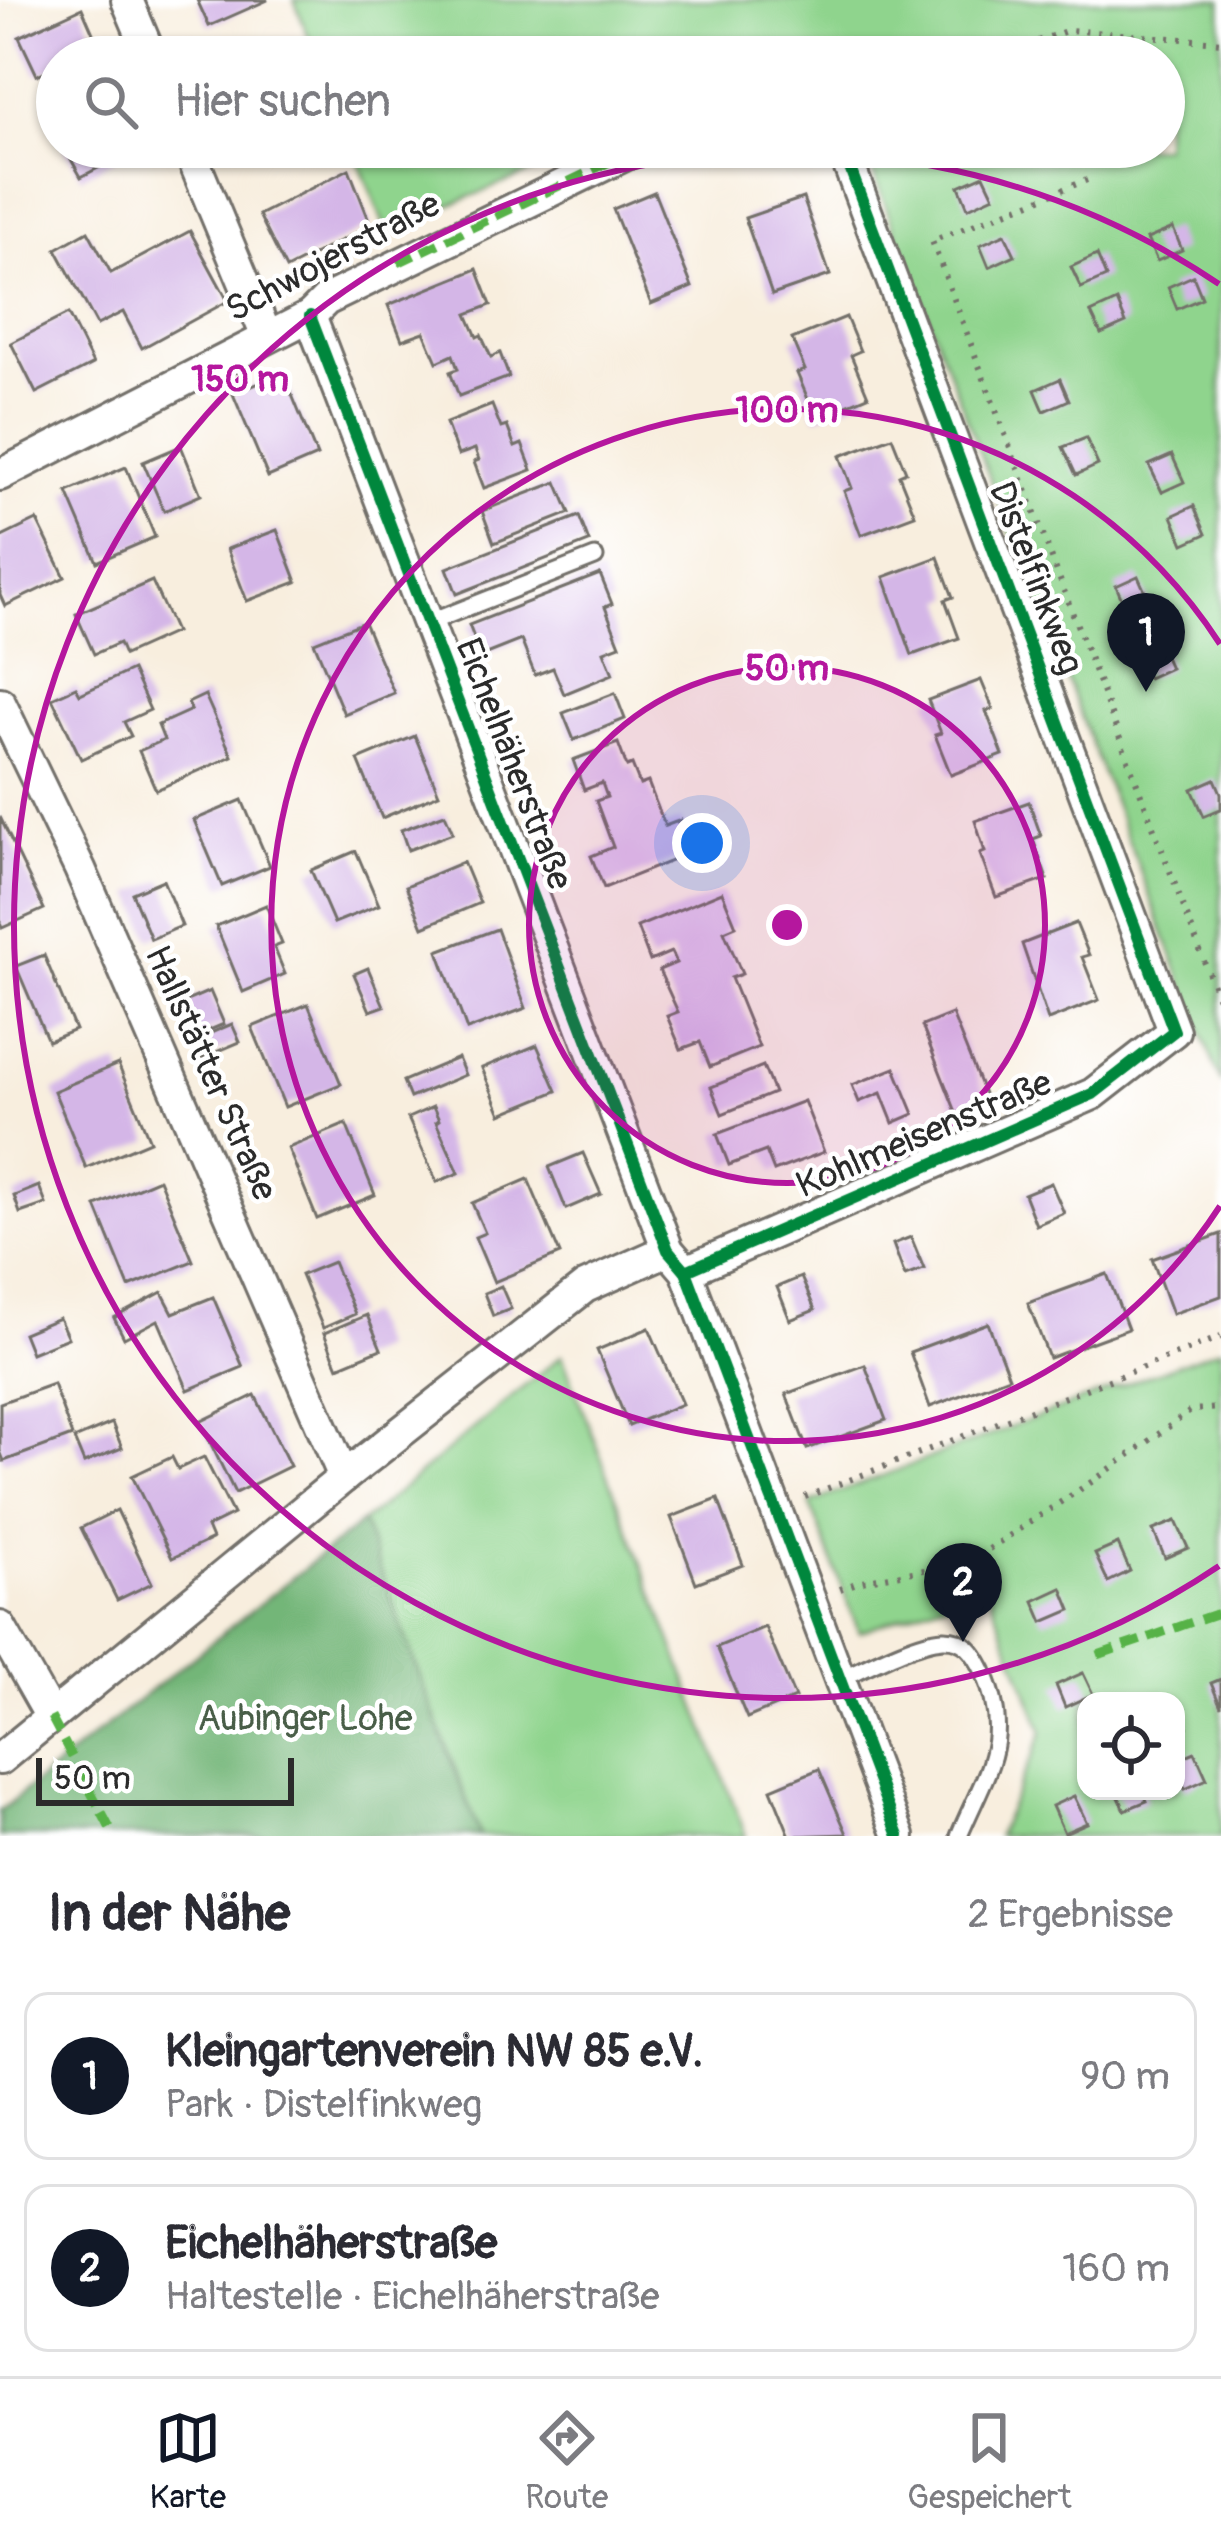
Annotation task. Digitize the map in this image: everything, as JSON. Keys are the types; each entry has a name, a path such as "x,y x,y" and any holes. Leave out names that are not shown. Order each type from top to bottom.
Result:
{"street":[{"path":"127,0 142,36"},
{"path":"197,168 267,337"},
{"name":"Schwojerstraße","path":"0,475 310,316 326,300 598,168"},
{"name":"Distelfinkweg","path":"850,168 1174,1031"},
{"name":"Eichelhäherstraße","path":"310,316 899,1836"},
{"name":"Hallstätter Straße","path":"0,703 80,868 344,1477"},
{"name":"Kohlmeisenstraße","path":"0,1760 344,1477 586,1287 677,1261 1094,1094 1174,1031"},
{"path":"0,1627 51,1717"}],"lane":[{"path":"428,623 595,557"},
{"path":"839,1679 936,1640 963,1642 971,1650 995,1705 998,1733 959,1836"}],"path":[{"path":"1053,36 1070,30 1146,36"},
{"path":"1185,39 1221,42"},
{"path":"1087,180 932,241 1221,1006"},
{"path":"773,1508 1221,1337"},
{"path":"840,1589 969,1562 1192,1410 1221,1408"}],"green space":[{"path":"294,0 1221,0 1221,1083 871,168 1185,168 1185,36 309,36"},
{"path":"361,168 543,168 386,230"},
{"path":"1221,1348 1221,1836 997,1836 1043,1732 986,1586 859,1632 810,1503"},
{"path":"562,1355 746,1836 480,1836 362,1522"},
{"name":"Aubinger Lohe","path":"362,1522 480,1836 0,1836 0,1811"}],"building":[{"path":"197,0 268,0 209,26"},
{"path":"82,8 94,36 36,36 36,73 19,37"},
{"path":"76,168 98,168 81,177"},
{"path":"349,169 371,225 286,269 259,215"},
{"path":"984,175 994,196 968,208 959,186"},
{"path":"654,192 692,287 651,304 613,209"},
{"path":"803,198 830,275 772,295 745,218"},
{"path":"1173,228 1182,250 1157,261 1147,239"},
{"path":"88,231 111,273 190,231 228,301 142,348 123,312 97,325 56,249"},
{"path":"1005,234 1015,255 989,267 980,245"},
{"path":"1097,255 1106,277 1081,288 1071,267"},
{"path":"477,269 491,305 467,314 491,357 500,353 509,377 459,396 450,372 458,369 453,355 437,362 424,332 402,340 388,305"},
{"path":"1193,276 1202,298 1177,309 1168,287"},
{"path":"1117,301 1126,323 1101,334 1091,313"},
{"path":"68,314 93,364 36,393 11,343"},
{"path":"846,317 860,351 851,355 868,396 816,418 797,373 805,370 792,339"},
{"path":"283,373 317,456 268,477 233,394"},
{"path":"1060,379 1069,400 1044,411 1035,390"},
{"path":"492,405 515,447 522,444 532,470 484,488 474,462 479,460 475,449 458,455 446,423"},
{"path":"892,437 906,472 899,475 915,515 861,535 844,491 852,488 840,456"},
{"path":"1086,438 1098,465 1076,475 1063,447"},
{"path":"181,446 201,495 164,511 143,462"},
{"path":"1172,455 1184,482 1162,492 1149,465"},
{"path":"126,467 155,537 97,562 67,492"},
{"path":"557,482 570,513 494,543 482,511"},
{"path":"1194,506 1206,534 1184,544 1172,516"},
{"path":"579,516 589,542 457,594 447,568"},
{"path":"37,520 65,577 5,606 0,595 0,538"},
{"path":"277,530 297,582 247,601 227,549"},
{"path":"938,557 953,597 945,600 959,638 912,655 884,577"},
{"path":"600,574 612,604 605,607 620,645 604,651 613,674 564,694 553,668 535,675 521,640 481,656 469,625"},
{"path":"1138,576 1150,603 1128,613 1116,586"},
{"path":"152,581 175,632 124,655 119,643 94,654 76,614"},
{"path":"364,622 394,693 344,714 314,642"},
{"path":"1158,641 1170,668 1148,678 1135,651"},
{"path":"132,670 150,710 124,722 131,736 81,759 52,698 76,687 80,694"},
{"path":"981,680 993,709 986,711 1003,755 951,775 928,700"},
{"path":"615,693 625,719 574,740 563,713"},
{"path":"205,695 232,756 156,790 139,751 164,740 158,725 191,710 188,703"},
{"path":"415,736 439,794 382,818 358,760"},
{"path":"618,743 640,785 648,782 665,826 681,820 694,852 604,888 591,856 613,847 596,801 607,797 602,783 584,790 573,760"},
{"path":"1215,779 1221,809 1204,816 1192,789"},
{"path":"242,800 270,866 222,886 194,820"},
{"path":"1029,802 1041,836 1033,839 1047,879 996,897 980,854 985,852 975,821"},
{"path":"445,814 453,833 408,850 401,830"},
{"path":"0,817 44,909 2,928 0,923"},
{"path":"356,851 379,905 334,923 311,870"},
{"path":"463,862 480,903 423,927 406,886"},
{"path":"163,880 182,926 151,939 132,893"},
{"path":"722,892 736,926 724,931 742,974 731,978 759,1047 710,1067 700,1042 681,1049 667,1016 678,1012 659,970 676,963 671,952 650,961 637,927"},
{"path":"266,905 282,944 274,947 285,974 243,992 216,926"},
{"path":"1076,923 1089,955 1082,957 1099,1000 1048,1020 1022,944"},
{"path":"497,929 526,1008 467,1030 438,951"},
{"path":"44,955 75,1030 48,1041 16,966"},
{"path":"368,968 384,1006 370,1011 354,974"},
{"path":"210,991 224,1024 191,1038 177,1005"},
{"path":"308,1004 341,1084 285,1107 252,1027"},
{"path":"952,1014 991,1111 960,1122 922,1026"},
{"path":"232,1024 240,1042 202,1058 194,1040"},
{"path":"537,1045 557,1091 501,1114 482,1068"},
{"path":"458,1058 465,1075 410,1098 403,1081"},
{"path":"118,1064 150,1141 86,1168 54,1091"},
{"path":"763,1066 774,1093 722,1114 711,1087"},
{"path":"895,1068 914,1114 893,1123 881,1093 859,1102 852,1085"},
{"path":"804,1101 824,1152 774,1171 766,1151 729,1165 717,1134"},
{"path":"433,1107 459,1173 437,1182 408,1118"},
{"path":"346,1124 375,1195 317,1219 288,1148"},
{"path":"583,1153 601,1194 566,1209 549,1167"},
{"path":"159,1179 193,1261 129,1287 96,1206"},
{"path":"528,1179 560,1254 494,1282 475,1237 485,1233 472,1203"},
{"path":"1051,1183 1064,1213 1036,1225 1024,1194"},
{"path":"39,1186 46,1204 20,1213 14,1196"},
{"path":"1221,1234 1221,1296 1172,1314 1152,1259"},
{"path":"911,1237 924,1269 905,1276 893,1244"},
{"path":"333,1262 355,1314 323,1328 301,1275"},
{"path":"1107,1274 1128,1329 1049,1358 1028,1303"},
{"path":"801,1277 815,1310 790,1320 777,1287"},
{"path":"501,1286 511,1309 493,1316 484,1293"},
{"path":"162,1292 173,1313 213,1297 243,1367 188,1390 158,1320 124,1338 114,1318"},
{"path":"367,1315 381,1349 338,1367 324,1333"},
{"path":"59,1318 68,1338 31,1353 23,1333"},
{"path":"988,1323 1009,1377 930,1407 910,1352"},
{"path":"649,1328 682,1404 629,1426 597,1350"},
{"path":"865,1365 886,1420 807,1449 786,1394"},
{"path":"53,1384 72,1436 4,1461 0,1403"},
{"path":"255,1395 290,1466 235,1493 200,1422"},
{"path":"112,1423 122,1448 84,1463 74,1439"},
{"path":"172,1457 178,1469 204,1457 233,1514 207,1527 212,1539 172,1558 132,1476"},
{"path":"718,1499 743,1565 696,1583 671,1517"},
{"path":"117,1510 152,1583 117,1600 81,1528"},
{"path":"1176,1521 1188,1548 1165,1558 1153,1530"},
{"path":"1118,1544 1130,1571 1108,1582 1095,1554"},
{"path":"1062,1588 1071,1610 1043,1622 1034,1601"},
{"path":"765,1627 795,1698 747,1718 717,1647"},
{"path":"1083,1673 1092,1692 1077,1692 1077,1701 1065,1707 1056,1685"},
{"path":"1221,1679 1221,1707 1211,1683"},
{"path":"1195,1752 1207,1779 1185,1789 1185,1756"},
{"path":"819,1769 847,1834 790,1836 771,1789"},
{"path":"1074,1796 1087,1823 1064,1833 1052,1806"},
{"path":"1120,1800 1147,1800 1147,1801 1125,1810"}],"marked path":[{"path":"398,263 597,168"},
{"path":"1098,1655 1221,1612"},
{"path":"51,1717 114,1836"}],"cycle path":[{"path":"686,1271 1093,1094 1174,1031 850,168"},
{"path":"310,316 668,1250 686,1271 899,1836"}],"place":[{"name":"Kleingartenverein NW 85 e.V.","path":"1146,692"},
{"name":"Eichelhäherstraße","path":"963,1642"}]}
